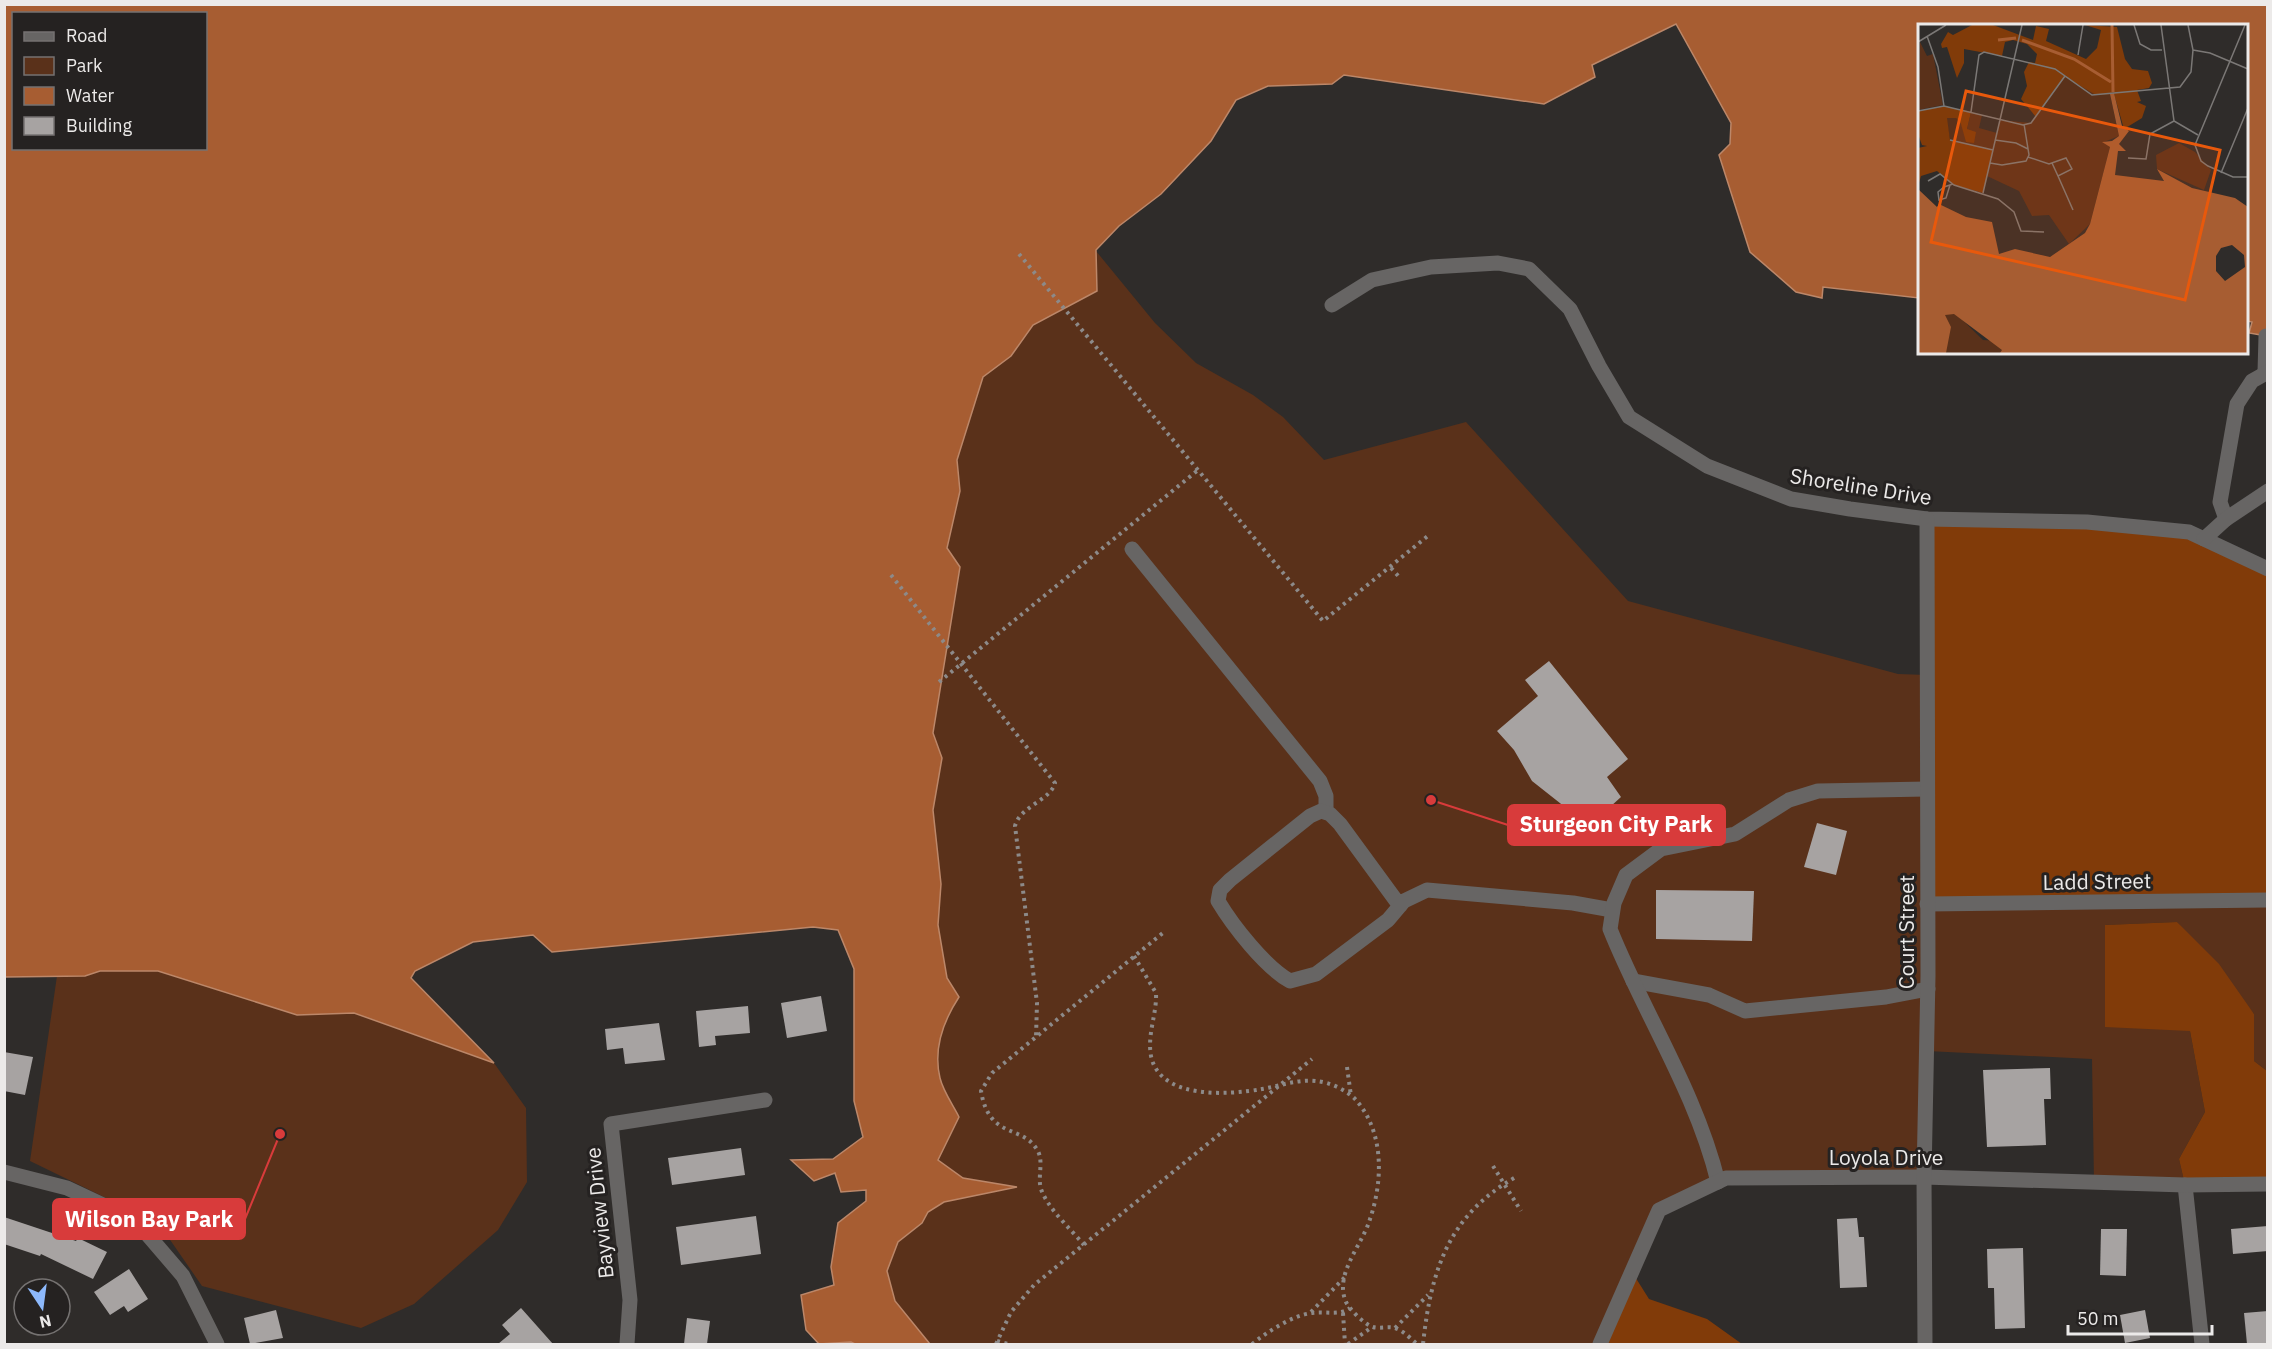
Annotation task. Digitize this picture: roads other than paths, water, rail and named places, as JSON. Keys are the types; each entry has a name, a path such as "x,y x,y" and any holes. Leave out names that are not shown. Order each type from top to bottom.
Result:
{"street":[{"name":"Shoreline Drive","path":"1332,304 1372,280 1431,267 1498,263 1529,269 1570,309 1599,366 1629,417 1697,460 1791,499 1927,519 2087,522 2189,532 2268,569"},
{"path":"2226,519 2220,502 2237,404 2252,381 2266,372 2266,336"},
{"path":"2204,539 2226,519 2268,491"},
{"name":"Court Street","path":"1925,1344 1924,1177 1928,989 1927,519"},
{"path":"1132,549 1320,781 1326,796 1326,812"},
{"path":"1718,1182 1711,1154 1685,1090 1610,929 1612,910 1626,875 1661,849 1735,834 1789,800 1818,791 1927,789"},
{"path":"1400,906 1340,824 1326,812 1321,811 1310,816 1230,880 1220,890 1218,900 1225,913 1277,974 1290,981 1316,974 1388,920 1400,906 1404,901 1427,890 1573,903 1612,910"},
{"name":"Ladd Street","path":"1927,904 2268,900"},
{"path":"1633,981 1708,995 1745,1011 1886,997 1928,989"},
{"name":"Bayview Drive","path":"627,1344 630,1300 611,1124 765,1100"},
{"path":"4,1172 67,1188 135,1220 183,1276 217,1344"},
{"name":"Loyola Drive","path":"1600,1344 1659,1210 1726,1178 1924,1177 2186,1185 2268,1184"},
{"path":"2186,1185 2202,1344"}],"water":[{"path":"4,5 2267,5 2267,336 2249,333 2252,322 2248,321 2248,24 1918,24 1918,298 1823,287 1822,298 1796,292 1750,252 1719,155 1730,144 1731,123 1676,24 1592,65 1595,77 1544,104 1344,75 1332,84 1268,86 1236,100 1211,141 1161,194 1119,226 1096,250 1097,291 1033,325 1011,356 983,377 957,460 960,491 947,548 960,567 933,733 942,758 933,810 941,884 938,925 947,978 959,997 941,1035 938,1067 943,1088 959,1117 938,1160 963,1178 1017,1187 944,1202 928,1212 922,1223 898,1242 887,1271 895,1301 930,1344 855,1344 851,1342 819,1344 806,1330 801,1295 834,1285 831,1267 838,1223 866,1201 866,1190 841,1192 835,1173 814,1181 791,1160 833,1159 863,1137 854,1101 854,969 838,930 813,927 552,952 533,935 473,942 415,971 411,978 494,1063 354,1013 297,1015 158,971 100,971 85,976 5,977"}],"place":[{"name":"Sturgeon City Park","path":"1431,800"},
{"name":"Wilson Bay Park","path":"280,1134"}]}
